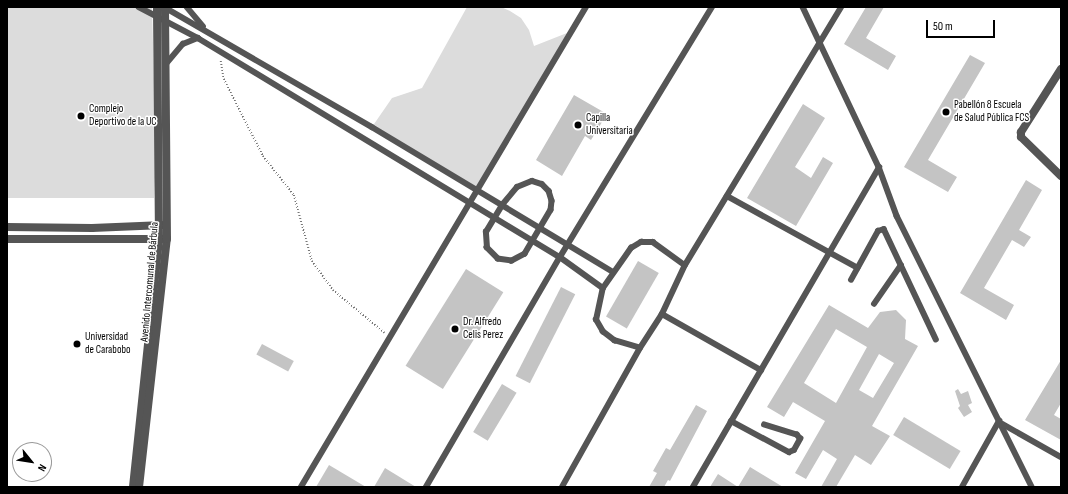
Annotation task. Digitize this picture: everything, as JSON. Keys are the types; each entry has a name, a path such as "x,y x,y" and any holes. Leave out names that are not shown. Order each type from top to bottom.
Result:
{"street":[{"name":"Avenido Intercomunal de Bárbula","path":"157,7 163,225"},
{"name":"Avenido Intercomunal de Bárbula","path":"139,487 163,239 165,7"},
{"path":"1061,69 1021,132 1021,138 1061,176"},
{"path":"7,227 163,225"},
{"path":"7,239 163,239"},
{"name":"Avenido Intercomunal de Bárbula","path":"133,487 163,239"}],"lane":[{"path":"139,7 147,8 165,21 198,38 494,217 560,257 603,288"},
{"path":"165,7 478,190 613,272"},
{"path":"187,7 208,31"},
{"path":"301,487 586,7"},
{"path":"426,487 560,257 712,7"},
{"path":"803,7 879,167 897,216 1032,487"},
{"path":"562,487 640,348 662,314 685,265 841,7"},
{"path":"165,66 183,44 198,38"},
{"path":"693,487 879,167"},
{"path":"532,181 542,184 550,191 552,206 525,254 517,260 507,261 498,259 490,252 486,242 486,232 494,217 521,183 532,181"},
{"path":"727,196 858,268"},
{"path":"852,280 881,228 886,231 936,340"},
{"path":"640,348 615,341 603,332 596,320 603,288 631,248 641,242 652,242 685,265"},
{"path":"874,304 901,265"},
{"path":"662,314 760,370"},
{"path":"731,421 789,452 794,450 800,439 797,435 764,425"},
{"path":"999,421 1061,457"},
{"path":"962,487 999,421"}],"path":[{"path":"219,51 224,79 240,112 263,156 294,195 312,261 334,290 390,337"}],"shaded area":[{"name":"Complejo Deportivo de la UC","path":"7,7 152,7 156,155 154,198 7,198"},
{"path":"467,7 501,7 510,11 521,18 529,30 534,46 567,33 478,190 372,127 392,98 422,88"}],"building":[{"path":"866,7 884,7 866,38 896,56 888,70 844,44"},
{"name":"Pabellón 8 Escuela de Salud Pública FCS","path":"970,55 985,63 928,160 957,177 948,192 904,167"},
{"name":"Capilla Universitaria","path":"574,95 607,114 591,140 585,136 562,176 536,160"},
{"path":"803,104 825,118 795,167 811,178 823,157 833,163 796,226 747,198"},
{"path":"1026,180 1042,190 1019,230 1031,237 1024,247 1012,240 984,288 1014,305 1006,320 960,293"},
{"path":"638,261 659,273 627,328 606,316"},
{"name":"Dr. Alfredo Celis Perez","path":"466,269 503,292 443,389 406,366"},
{"path":"561,287 575,294 530,383 516,376"},
{"path":"829,305 868,328 880,312 896,310 906,320 905,339 918,346 872,426 890,436 871,465 855,455 836,487 821,487 837,459 823,450 806,479 795,473 825,421 793,402 784,417 767,407","holes":["836,329 867,347 836,403 804,383","879,354 894,363 873,398 859,390"]},
{"path":"262,344 294,361 288,371 256,355"},
{"path":"1061,360 1061,403 1054,415 1061,419 1061,440 1025,420"},
{"path":"502,384 517,393 488,441 473,432"},
{"path":"958,389 961,394 968,391 972,403 968,405 972,412 964,417 958,408 960,406 955,391"},
{"path":"696,405 707,411 670,481 668,480 664,487 649,487 657,473 653,471 666,448 670,450"},
{"path":"904,417 961,451 950,469 893,435"},
{"path":"329,465 366,487 316,487"},
{"path":"750,467 783,487 738,487"},
{"path":"385,468 416,487 374,487"},
{"path":"718,474 738,487 710,487"}],"place":[{"name":"Pabellón 8 Escuela de Salud Pública FCS","path":"946,112"},
{"name":"Complejo Deportivo de la UC","path":"81,116"},
{"name":"Capilla Universitaria","path":"578,125"},
{"name":"Dr. Alfredo Celis Perez","path":"455,329"},
{"name":"Universidad de Carabobo","path":"77,344"}]}
